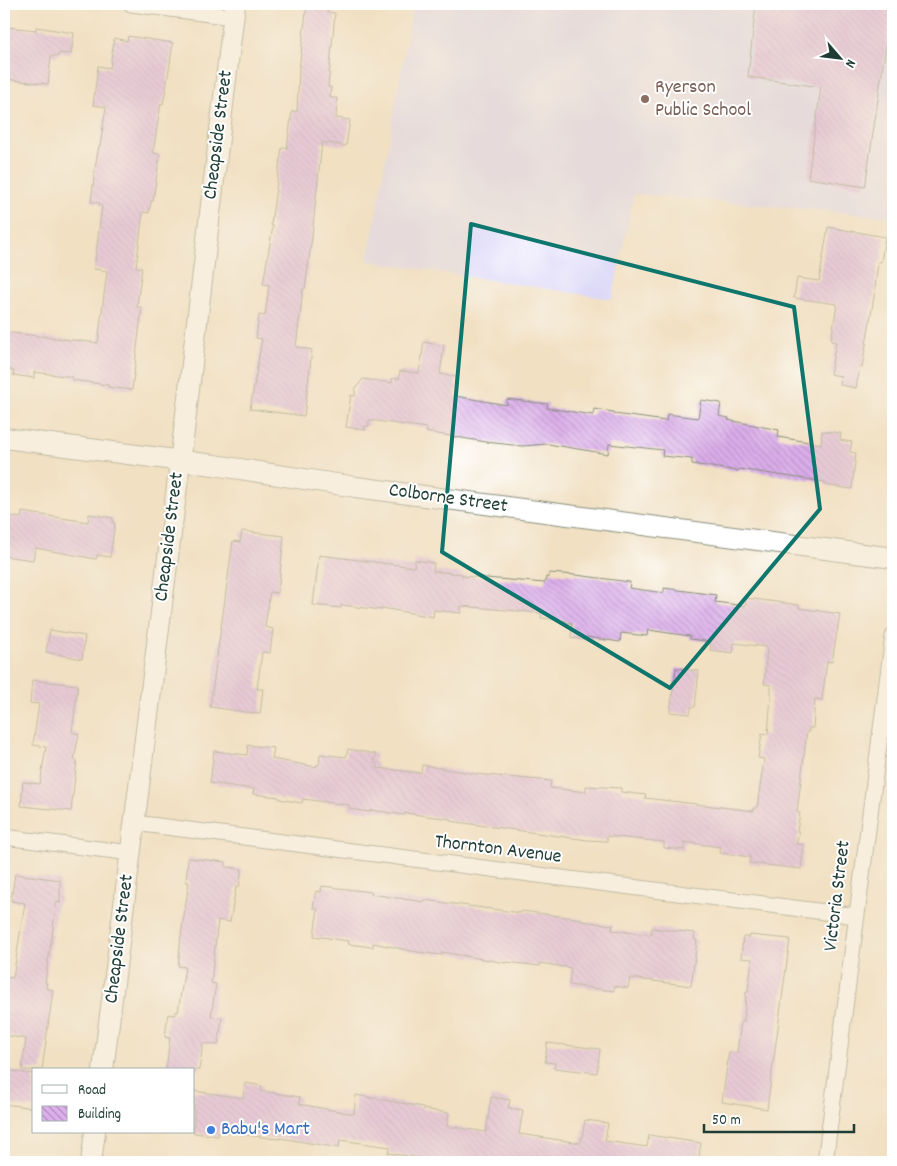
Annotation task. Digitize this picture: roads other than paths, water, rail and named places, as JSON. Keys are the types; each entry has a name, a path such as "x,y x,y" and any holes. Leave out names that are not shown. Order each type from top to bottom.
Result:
{"street":[{"path":"131,4 234,10"},
{"name":"Cheapside Street","path":"103,1068 234,10"},
{"name":"Colborne Street","path":"4,438 893,558"},
{"name":"Victoria Street","path":"825,1162 893,636"},
{"name":"Thornton Avenue","path":"135,823 856,916"},
{"path":"4,837 131,853"},
{"path":"91,1162 95,1134"}],"place":[{"name":"Ryerson Public School","path":"645,99"},
{"name":"Babu's Mart","path":"211,1130"}]}
